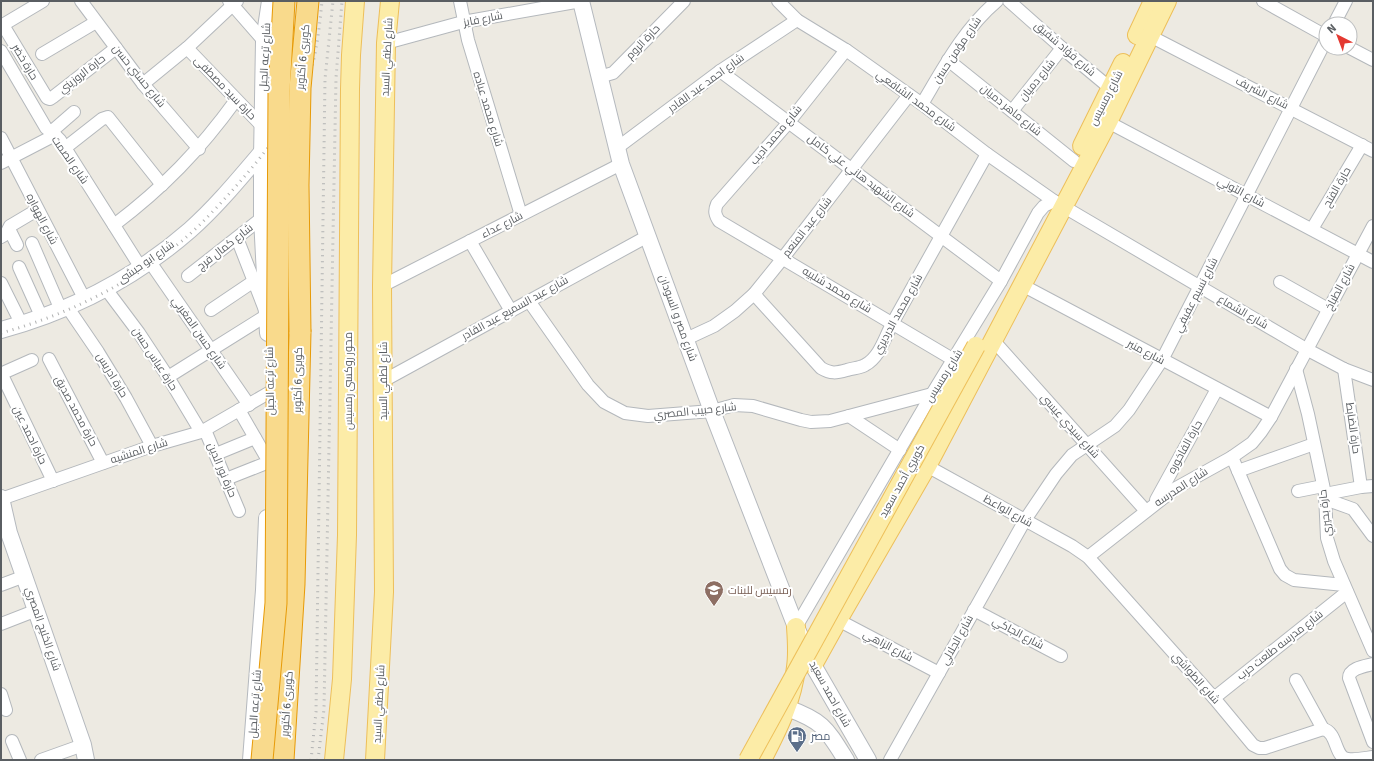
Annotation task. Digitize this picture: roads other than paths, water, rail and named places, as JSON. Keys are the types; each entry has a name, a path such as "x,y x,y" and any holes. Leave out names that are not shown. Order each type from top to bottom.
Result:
{"highway":[{"name":"كوبرى 6 أكتوبر","path":"262,760 276,603 278,92 284,1"},
{"name":"كوبرى 6 أكتوبر","path":"283,760 294,584 300,332 298,185 300,96 308,1"}],"main road":[{"name":"شارع ترعه الجبل","path":"251,760 264,590 272,391 262,218 264,41 270,1"},
{"name":"محور روكسى رمسيس","path":"334,760 342,679 346,543 350,82 355,1"},
{"name":"شارع لطفي السيد","path":"375,760 384,592 382,286 386,42 390,1"},
{"name":"شارع مصر و السودان","path":"581,1 621,164 712,411 796,627"},
{"name":"شارع رمسيس","path":"1059,203 1108,122 1116,93 1152,1"},
{"name":"شارع رمسيس","path":"813,665 927,466 1022,285 1059,203 1074,161 1150,36 1167,1"},
{"name":"شارع ابو حبشى","path":"1,330 42,318 85,300 145,265 190,230 226,194 262,152"},
{"name":"كوبري أحمد سعيد","path":"748,760 976,346 1059,203"},
{"name":"شارع الخليج المصري","path":"1,499 5,534 25,576 84,753"},
{"name":"شارع احمد سعيد","path":"796,627 813,665 868,760"},
{"path":"762,760 787,708 791,695 796,668 796,627"},
{"name":"شارع احمد سعيد","path":"787,708 806,715 821,724 846,760"}],"street":[{"path":"2,25 43,1"},
{"name":"شارع حسني حسن","path":"80,1 143,84 199,148"},
{"name":"شارع محمد عباده","path":"460,1 463,22 521,215"},
{"name":"شارع فايز","path":"386,42 463,22 581,1"},
{"name":"حارة الروم","path":"599,77 612,73 618,68 684,1"},
{"name":"شارع محمد الشافعي","path":"778,1 797,20 846,50 922,104 987,154 1059,203"},
{"name":"شارع مؤمن حسن","path":"922,104 948,60 977,20 997,1"},
{"name":"شارع فؤاد شفيق","path":"1009,1 1116,93"},
{"path":"1338,16 1346,1"},
{"path":"143,84 187,48 233,2 264,41"},
{"path":"1267,2 1318,31"},
{"name":"شارع احمد عبد القادر","path":"617,148 720,71 797,20"},
{"path":"42,54 96,22"},
{"name":"حارة خضر","path":"2,25 47,98"},
{"name":"شارع الشريف","path":"1150,36 1373,151"},
{"name":"حارة الروزيني","path":"47,98 50,99 53,97 116,48"},
{"name":"حارة سيد مصطفى","path":"187,48 263,127"},
{"name":"شارع دميان","path":"1012,111 1062,48"},
{"name":"شارع محمد اديب","path":"719,221 715,210 717,204 788,122 846,50"},
{"name":"شارع الصمت","path":"1,51 46,128 53,133 65,148 114,225 145,265"},
{"path":"1358,52 1373,60"},
{"name":"شارع نسيم عفيفي","path":"1024,520 1056,474 1072,456 1086,444 1101,436 1114,426 1129,410 1162,360 1318,56"},
{"name":"شارع ماهر دميان","path":"948,60 1074,161"},
{"name":"شارع الشهيد هاني علي كامل","path":"720,71 1001,281"},
{"name":"شارع عبد المنعم","path":"686,339 714,326 735,312 754,294 909,95"},
{"path":"114,225 162,185 199,148 236,100"},
{"path":"6,160 53,133 74,112"},
{"path":"65,148 102,119 108,117 162,185"},
{"name":"شارع التوني","path":"1108,122 1373,262"},
{"name":"شارع الهواره","path":"1,138 6,160 37,210 85,300"},
{"name":"حارة الفتح","path":"1312,229 1362,145"},
{"name":"شارع محمد الدرديري","path":"754,294 813,362 821,368 830,373 840,372 865,365 874,358 880,349 892,324 987,154"},
{"name":"شارع عداء","path":"382,286 621,164"},
{"name":"شارع رمسيس","path":"796,627 932,394 1001,281 1038,213 1044,206 1059,203"},
{"name":"شارع الشماع","path":"1059,203 1306,349 1344,369 1373,380"},
{"path":"17,245 5,233 10,226 37,210"},
{"name":"شارع كمال فرج","path":"188,276 262,218"},
{"name":"شارع محمد شلبيه","path":"719,221 954,360"},
{"name":"شارع الطباخ","path":"1296,369 1373,226"},
{"name":"شارع عبد السميع عبد القادر","path":"383,381 648,236"},
{"path":"168,377 267,315 236,238"},
{"path":"470,241 511,311"},
{"name":"حارة ادريس","path":"32,243 64,309 114,378 152,446"},
{"name":"شارع حسن المغربي","path":"145,265 211,350 244,407 255,438 269,462"},
{"path":"19,267 42,318"},
{"path":"211,310 254,281"},
{"path":"1280,282 1328,308"},
{"path":"1,283 22,325"},
{"name":"شارع منير","path":"1022,285 1271,417"},
{"name":"حارة عباس حسن","path":"106,289 139,333 203,431"},
{"name":"شارع حبيب المصري","path":"529,301 588,385 604,402 625,413 648,416 712,411 734,405 753,406 791,418 811,422 830,421 932,394"},
{"name":"شارع سيدي عيسي","path":"993,340 1086,444 1150,508"},
{"name":"حارة محمد صديق","path":"49,359 103,463"},
{"name":"حارة احمد عين","path":"32,360 5,372 3,377 53,481"},
{"name":"شارع المدرسه","path":"1088,558 1176,488 1232,457 1252,443 1271,417 1296,369"},
{"name":"حارة بحيري","path":"1296,369 1324,493 1327,538 1334,561 1373,651"},
{"name":"حارة الضابط","path":"1344,369 1367,486"},
{"name":"حارة الفاخوره","path":"1150,508 1217,389"},
{"name":"شارع المنشيه","path":"1,499 152,446 203,431 272,391"},
{"path":"849,416 900,450"},
{"name":"حارة نور الدين","path":"203,431 216,454 240,511"},
{"path":"216,454 255,438"},
{"path":"1238,472 1314,444"},
{"path":"1232,457 1280,570 1294,580 1346,589"},
{"path":"226,479 269,462"},
{"name":"شارع الواعظ","path":"927,466 1072,546 1088,558"},
{"path":"1298,491 1324,493 1367,486"},
{"path":"1324,493 1353,509 1373,536"},
{"name":"شارع الجلالي","path":"890,760 1024,520"},
{"name":"شارع الطواشي","path":"1088,558 1214,698 1253,745 1259,748 1265,748 1323,729"},
{"path":"1,585 25,576"},
{"name":"شارع مدرسه طلعت حرب","path":"1214,698 1346,589"},
{"path":"1,624 37,610"},
{"name":"شارع الجاكي","path":"974,610 1061,656"},
{"name":"شارع الزاهي","path":"838,620 938,673"},
{"path":"1373,664 1352,670 1349,675 1373,742"},
{"path":"1296,680 1323,729 1327,730 1331,734 1342,757 1346,759 1373,757"},
{"path":"1,694 6,710"},
{"path":"12,741 20,760"},
{"path":"41,760 84,753"}],"railway":[{"path":"1,333 50,317 120,284 163,256 190,234 211,213 260,158 289,116 305,86 313,62 322,1"},
{"path":"311,760 316,712 325,79 333,1"},
{"path":"318,760 324,709 336,78 342,1"}],"place":[{"name":"رمسيس للبنات","path":"714,607"},
{"name":"مصر","path":"797,753"}]}
